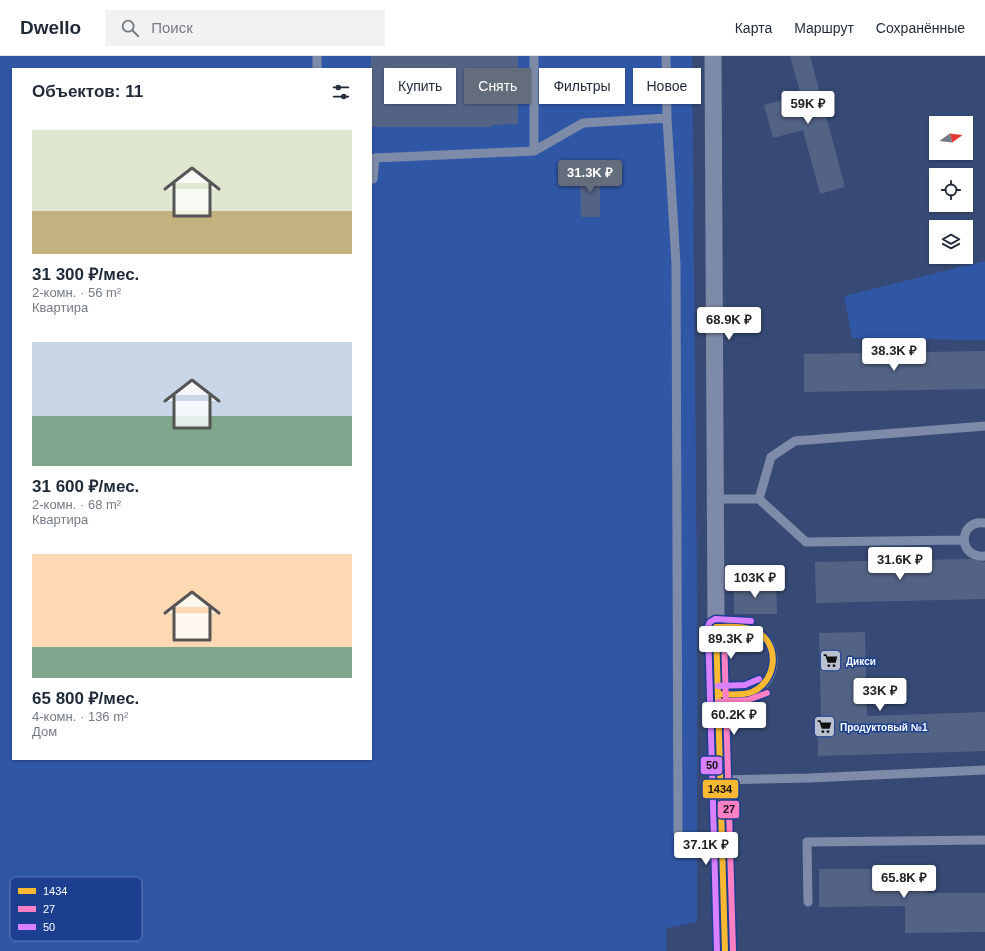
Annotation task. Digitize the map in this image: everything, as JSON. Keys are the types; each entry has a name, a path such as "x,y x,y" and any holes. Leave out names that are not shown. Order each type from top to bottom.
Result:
{"street":[{"path":"713,56 716,627 726,951"}],"lane":[{"path":"317,56 317,68"},
{"path":"534,56 534,151"},
{"path":"666,56 667,118 676,264 678,833"},
{"path":"372,179 374,179 375,158 534,151 583,123 667,118"},
{"path":"759,499 771,457 795,441 985,426"},
{"path":"716,499 759,499 806,542 964,540"},
{"path":"985,523 972,525 968,529 964,540 965,546 972,555 980,557 985,556"},
{"path":"716,627 751,629 761,634 769,643 774,654 774,666 770,677 762,686 752,692 740,694 718,694"},
{"path":"721,780 809,778 985,770"},
{"path":"808,902 807,842 985,840"}],"shaded area":[{"path":"0,56 692,56 692,68 633,68 633,104 692,104 697,588 697,922 666,928 666,951 0,951"},
{"path":"985,261 985,340 852,338 844,296"}],"building":[{"path":"371,56 518,56 518,68 464,68 464,104 518,104 518,124 492,125 492,127 372,127"},
{"path":"790,56 810,56 845,187 820,194 803,130 773,138 764,105 801,95"},
{"path":"580,172 600,172 600,217 581,217"},
{"path":"985,351 985,389 804,392 804,354"},
{"path":"971,559 985,562 985,599 816,603 815,562"},
{"path":"776,584 777,614 734,614 734,585"},
{"path":"865,632 867,716 985,712 985,751 818,756 818,717 821,717 819,633"},
{"path":"819,869 927,869 927,893 985,893 985,932 905,933 905,906 819,907"}],"transit line":[{"name":"50","path":"717,951 708,626 710,622 715,619 751,621"},
{"name":"1434","path":"716,627 725,951"},
{"name":"1434","path":"716,627 739,627 756,631 767,641 773,657 770,674 760,688 744,694 718,694"},
{"name":"27","path":"733,951 724,635 751,637"},
{"name":"50","path":"718,686 745,685 759,679"},
{"name":"27","path":"718,702 748,700 767,693"}],"place":[{"name":"Дикси","path":"831,661"},
{"name":"Продуктовый №1","path":"825,727"}]}
